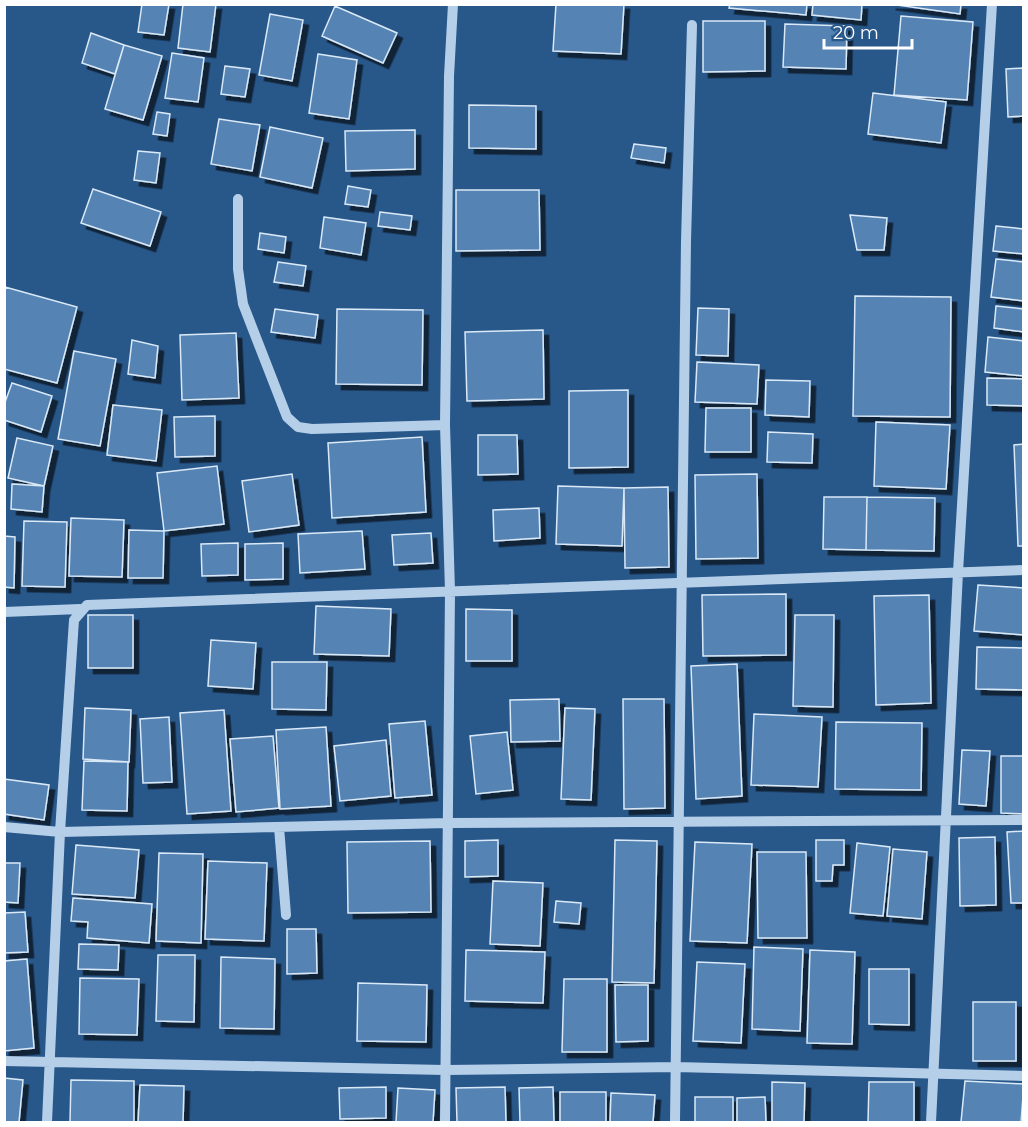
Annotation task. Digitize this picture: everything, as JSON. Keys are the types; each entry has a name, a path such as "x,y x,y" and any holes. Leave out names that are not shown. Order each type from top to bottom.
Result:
{"street":[{"path":"445,1122 450,591 445,425 449,76 453,4"},
{"path":"931,1122 958,572 992,4"},
{"path":"675,1122 686,241 692,25"},
{"path":"238,199 238,269 243,304 287,417 298,427 312,429 445,425"},
{"path":"4,612 80,609 94,603 1023,570"},
{"path":"47,1122 60,832 74,620 80,609"},
{"path":"4,827 60,832 448,823 1023,820"},
{"path":"279,827 286,915"},
{"path":"4,1061 445,1070 676,1067 1023,1076"}],"building":[{"path":"142,4 169,4 164,35 138,32"},
{"path":"183,4 216,4 210,52 178,48"},
{"path":"556,4 624,4 621,54 553,51"},
{"path":"730,4 807,4 806,15 729,8"},
{"path":"813,4 862,4 861,20 812,15"},
{"path":"890,4 961,4 960,14"},
{"path":"335,6 397,33 383,63 322,36"},
{"path":"270,14 303,20 292,81 259,75"},
{"path":"901,16 973,22 967,100 894,95"},
{"path":"703,21 765,21 765,71 703,72"},
{"path":"785,24 847,26 846,69 783,67"},
{"path":"91,33 124,45 115,74 82,63"},
{"path":"124,45 162,56 143,120 105,109"},
{"path":"172,53 204,58 198,102 165,98"},
{"path":"318,54 357,60 349,119 309,113"},
{"path":"225,66 250,69 245,97 221,94"},
{"path":"1024,68 1024,116 1008,117 1006,69"},
{"path":"873,93 946,102 941,143 868,134"},
{"path":"469,105 536,106 536,149 469,148"},
{"path":"157,112 170,114 167,136 153,134"},
{"path":"219,119 260,125 252,171 211,164"},
{"path":"270,127 323,138 312,188 260,177"},
{"path":"415,130 415,169 346,171 345,131"},
{"path":"634,144 666,148 664,163 631,158"},
{"path":"138,151 160,153 156,183 134,180"},
{"path":"348,186 371,190 368,207 345,204"},
{"path":"93,189 161,212 150,246 81,223"},
{"path":"456,190 539,190 540,250 456,251"},
{"path":"380,212 412,216 410,230 378,226"},
{"path":"850,215 887,218 884,250 857,250"},
{"path":"324,217 366,223 361,255 320,248"},
{"path":"996,226 1024,229 1024,254 993,251"},
{"path":"260,233 286,237 284,253 258,249"},
{"path":"996,259 1024,262 1024,301 991,297"},
{"path":"278,262 306,266 303,286 274,282"},
{"path":"5,287 77,307 57,383 4,369"},
{"path":"855,296 951,297 950,417 853,416"},
{"path":"996,306 1024,309 1024,332 994,328"},
{"path":"698,308 729,309 728,356 696,355"},
{"path":"275,309 318,315 315,338 271,332"},
{"path":"337,309 423,310 422,385 336,384"},
{"path":"543,330 544,399 467,401 465,332"},
{"path":"236,333 239,398 182,400 180,335"},
{"path":"988,337 1024,341 1024,376 985,372"},
{"path":"132,340 158,346 155,378 128,374"},
{"path":"74,351 116,359 100,446 58,439"},
{"path":"697,362 759,365 757,404 695,402"},
{"path":"987,378 1024,379 1024,406 987,405"},
{"path":"766,380 810,381 809,417 765,415"},
{"path":"12,383 52,396 41,432 4,420 4,405"},
{"path":"628,390 628,467 569,468 569,391"},
{"path":"113,405 162,410 156,461 107,455"},
{"path":"706,408 751,408 751,452 705,452"},
{"path":"215,416 215,456 175,457 174,417"},
{"path":"876,422 950,425 946,489 874,486"},
{"path":"768,432 813,434 812,463 767,462"},
{"path":"478,435 517,435 518,474 478,475"},
{"path":"422,437 426,512 332,518 328,443"},
{"path":"17,438 53,446 44,486 8,478"},
{"path":"1024,444 1024,546 1018,546 1014,445"},
{"path":"217,466 224,524 164,531 157,473"},
{"path":"292,474 299,525 249,532 242,481"},
{"path":"757,474 758,558 696,559 695,475"},
{"path":"12,484 44,486 42,512 11,509"},
{"path":"558,486 624,488 622,546 556,544"},
{"path":"668,487 669,567 625,568 624,488"},
{"path":"824,497 867,497 866,550 823,549"},
{"path":"867,497 935,498 934,551 866,550"},
{"path":"539,508 540,538 494,541 493,510"},
{"path":"71,518 124,520 122,577 69,576"},
{"path":"24,521 67,522 65,587 22,586"},
{"path":"129,530 164,531 163,578 128,578"},
{"path":"362,531 365,569 300,573 298,534"},
{"path":"431,533 433,563 394,565 392,535"},
{"path":"4,536 15,537 14,588 4,587"},
{"path":"238,543 238,575 202,576 201,544"},
{"path":"283,543 283,579 245,580 245,544"},
{"path":"978,585 1024,588 1024,635 974,631"},
{"path":"786,594 786,655 703,656 702,595"},
{"path":"929,595 931,703 876,705 874,596"},
{"path":"316,606 391,609 389,656 314,654"},
{"path":"466,609 512,610 512,661 466,661"},
{"path":"88,615 133,615 133,668 88,668"},
{"path":"795,615 834,615 833,707 793,706"},
{"path":"211,640 256,643 253,689 208,686"},
{"path":"977,647 1024,648 1024,690 976,689"},
{"path":"272,662 327,662 326,710 272,709"},
{"path":"737,664 742,796 696,799 691,666"},
{"path":"559,699 560,741 511,742 510,700"},
{"path":"623,699 664,699 665,808 624,809"},
{"path":"85,708 131,710 129,762 83,759"},
{"path":"565,708 595,709 591,800 561,799"},
{"path":"224,710 231,811 187,814 180,713"},
{"path":"754,714 822,717 818,787 751,785"},
{"path":"169,717 172,782 143,783 140,719"},
{"path":"425,721 432,795 395,798 389,724"},
{"path":"836,722 922,723 921,790 835,789"},
{"path":"326,727 331,806 280,809 276,730"},
{"path":"507,732 513,790 476,794 470,736"},
{"path":"273,736 279,808 236,812 230,739"},
{"path":"386,740 391,796 340,801 334,746"},
{"path":"962,750 990,751 986,806 959,804"},
{"path":"1001,756 1024,756 1024,814 1001,813"},
{"path":"84,761 128,762 127,811 82,810"},
{"path":"4,779 49,785 44,820 4,814"},
{"path":"1024,831 1024,903 1011,903 1007,832"},
{"path":"995,837 996,905 960,906 959,838"},
{"path":"498,840 498,876 465,877 465,841"},
{"path":"615,840 657,841 654,983 612,982"},
{"path":"816,840 844,840 844,865 833,865 832,881 816,881"},
{"path":"430,841 431,912 348,913 347,842"},
{"path":"695,842 752,844 747,943 690,941"},
{"path":"857,843 890,847 883,916 850,913"},
{"path":"76,845 139,850 135,898 72,894"},
{"path":"893,849 927,852 922,919 887,916"},
{"path":"757,852 806,852 807,938 758,938"},
{"path":"159,853 203,854 201,943 156,941"},
{"path":"208,861 267,863 264,941 205,939"},
{"path":"4,863 20,863 18,903 4,902"},
{"path":"493,881 543,883 540,946 490,944"},
{"path":"73,898 152,904 149,943 87,938 88,922 71,921"},
{"path":"556,901 581,903 579,924 554,922"},
{"path":"25,912 28,952 4,953 4,913"},
{"path":"287,929 316,929 317,973 287,974"},
{"path":"79,944 119,945 118,970 78,969"},
{"path":"754,947 803,949 800,1031 752,1029"},
{"path":"466,950 545,952 543,1003 465,1001"},
{"path":"810,950 855,952 852,1044 807,1043"},
{"path":"158,955 195,955 194,1022 156,1021"},
{"path":"221,957 275,959 274,1029 220,1028"},
{"path":"27,959 34,1048 4,1051 4,961"},
{"path":"697,962 745,964 741,1043 693,1041"},
{"path":"869,969 909,969 909,1025 869,1024"},
{"path":"80,978 139,979 137,1035 79,1034"},
{"path":"564,979 607,979 607,1052 562,1052"},
{"path":"358,983 427,985 426,1042 357,1041"},
{"path":"615,985 648,985 648,1041 616,1042"},
{"path":"973,1002 1016,1002 1016,1061 973,1061"},
{"path":"4,1078 23,1080 19,1122 4,1122"},
{"path":"71,1080 134,1081 134,1122 70,1122"},
{"path":"965,1081 1024,1084 1021,1122 961,1122"},
{"path":"772,1082 805,1083 804,1122 772,1122"},
{"path":"869,1082 914,1082 914,1122 868,1122"},
{"path":"140,1085 184,1086 183,1122 138,1122"},
{"path":"386,1087 386,1118 340,1119 339,1088"},
{"path":"505,1087 506,1122 457,1122 456,1088"},
{"path":"553,1087 554,1122 520,1122 519,1088"},
{"path":"398,1088 435,1090 433,1122 396,1122"},
{"path":"560,1092 606,1092 606,1122 560,1122"},
{"path":"611,1093 655,1095 653,1122 610,1122"},
{"path":"695,1097 733,1097 733,1122 695,1122"},
{"path":"765,1097 766,1122 737,1122 737,1098"}]}
